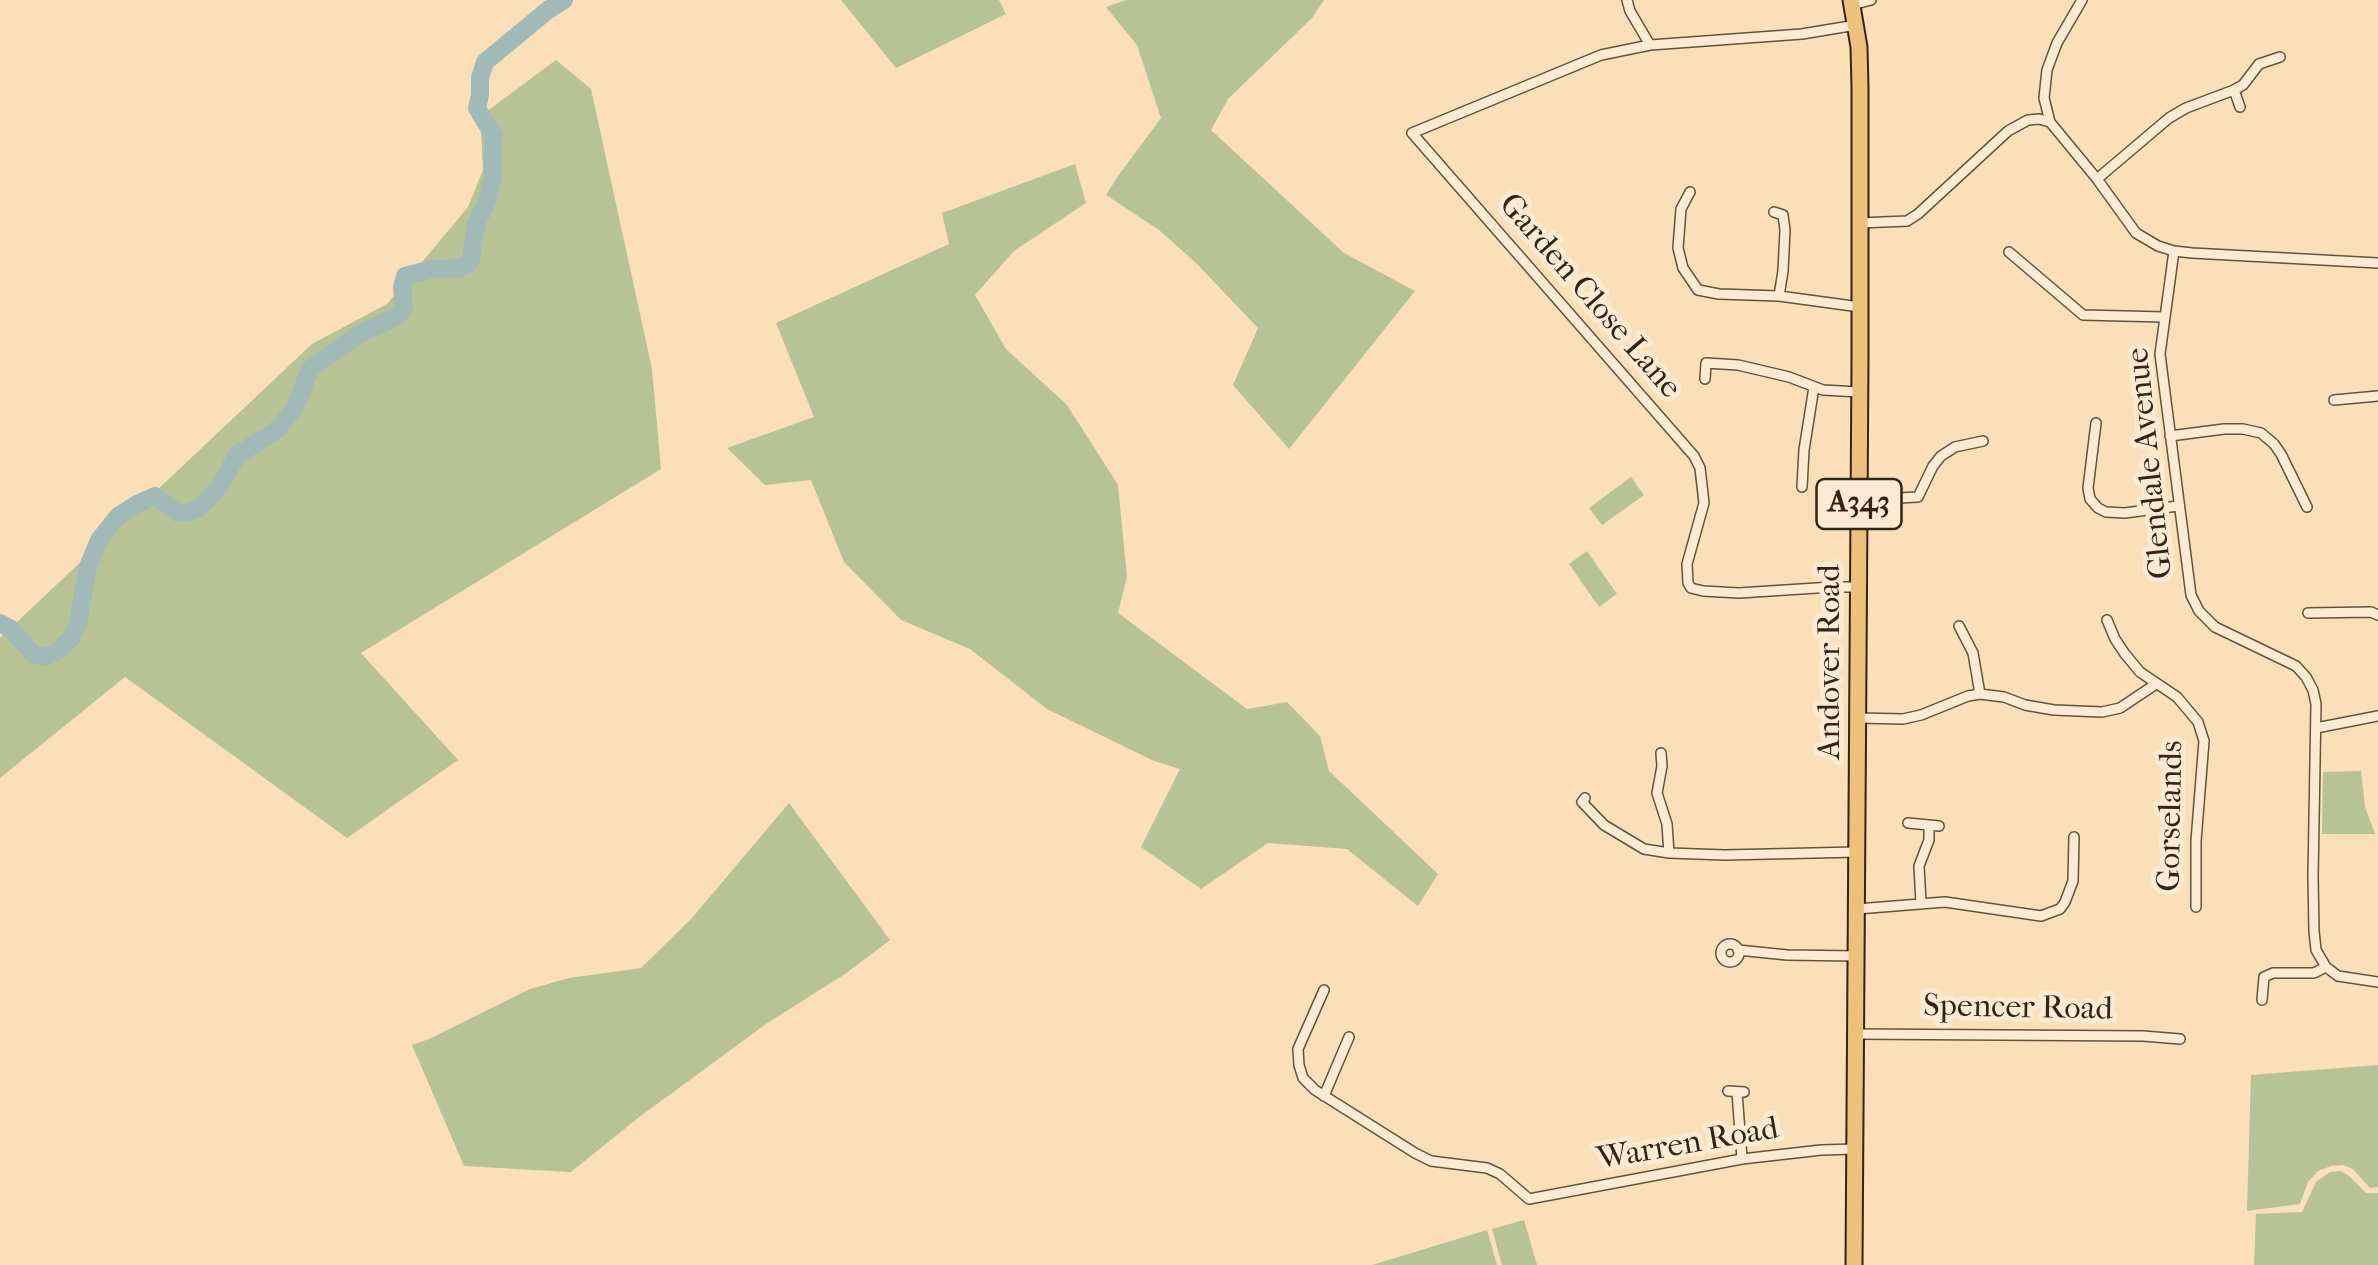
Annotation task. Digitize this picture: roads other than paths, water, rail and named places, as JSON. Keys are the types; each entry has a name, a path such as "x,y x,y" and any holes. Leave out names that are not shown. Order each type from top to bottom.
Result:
{"main road":[{"name":"Andover Road","path":"1852,3 1860,77 1854,1265"}],"street":[{"path":"1626,0 1650,45"},
{"path":"1852,3 1872,0"},
{"path":"2082,0 2057,43 2047,70 2044,98 2050,122 2136,233 2174,251 2378,264"},
{"name":"Garden Close Lane","path":"1856,24 1802,34 1650,45 1602,56 1412,133 1694,456 1700,468 1704,504 1686,564 1690,588 1739,593 1859,587"},
{"path":"2097,179 2168,118 2244,85 2258,64 2280,57"},
{"path":"2234,90 2240,107"},
{"path":"1860,223 1908,221 2008,131 2028,120 2050,122"},
{"path":"1690,192 1681,210 1678,248 1683,268 1698,290 1860,307"},
{"path":"1774,212 1784,215 1785,230 1779,296"},
{"name":"Glendale Avenue","path":"2174,251 2160,354 2189,583 2194,604 2206,619 2302,671 2315,696 2314,931 2316,950 2326,967"},
{"path":"2009,252 2082,314 2164,317"},
{"path":"1705,379 1706,364 1738,365 1790,376 1814,388 1860,392"},
{"path":"1802,488 1814,388"},
{"path":"2334,400 2378,396"},
{"path":"2107,437 2096,429 2088,488 2090,499 2098,508 2124,513 2178,506"},
{"path":"2170,436 2224,429 2261,433 2282,454 2307,507"},
{"path":"1859,500 1923,500 1933,466 1941,456 1955,447 1983,441"},
{"path":"2318,626 2313,613 2378,615"},
{"name":"Gorselands","path":"2108,620 2125,654 2140,672 2178,697 2198,722 2204,741 2196,841 2196,907"},
{"path":"1858,718 1921,716 1980,694 1973,652 1959,626"},
{"name":"Gorselands","path":"1980,694 2004,696 2054,710 2102,712 2120,708 2156,684"},
{"path":"2316,728 2378,716"},
{"path":"1662,753 1657,793 1667,824 1668,853"},
{"path":"1585,798 1582,802 1604,825 1644,850 1778,856 1857,852"},
{"path":"1908,824 1934,826 1919,866 1921,903"},
{"path":"1856,909 1945,902 2041,916 2060,910 2073,881 2074,837"},
{"path":"2060,910 2071,919"},
{"path":"1738,950 1856,956"},
{"path":"2262,1000 2264,978 2272,972 2314,973 2326,967 2348,979 2378,982"},
{"path":"1324,990 1298,1049 1303,1078 1324,1096 1349,1037"},
{"name":"Spencer Road","path":"1856,1034 2180,1039"},
{"path":"1736,1092 1742,1159"},
{"name":"Warren Road","path":"1324,1096 1415,1154 1431,1161 1487,1168 1530,1199 1742,1159 1856,1149"}],"waterway":[{"path":"0,623 11,629 34,655 59,651 78,623 88,567 99,540 118,516 155,496 178,513 199,508 220,486 237,455 283,423 296,405 310,369 358,335 401,312 405,276 468,264 476,224 488,199 493,175 493,135 477,108 485,62 564,0"}]}
